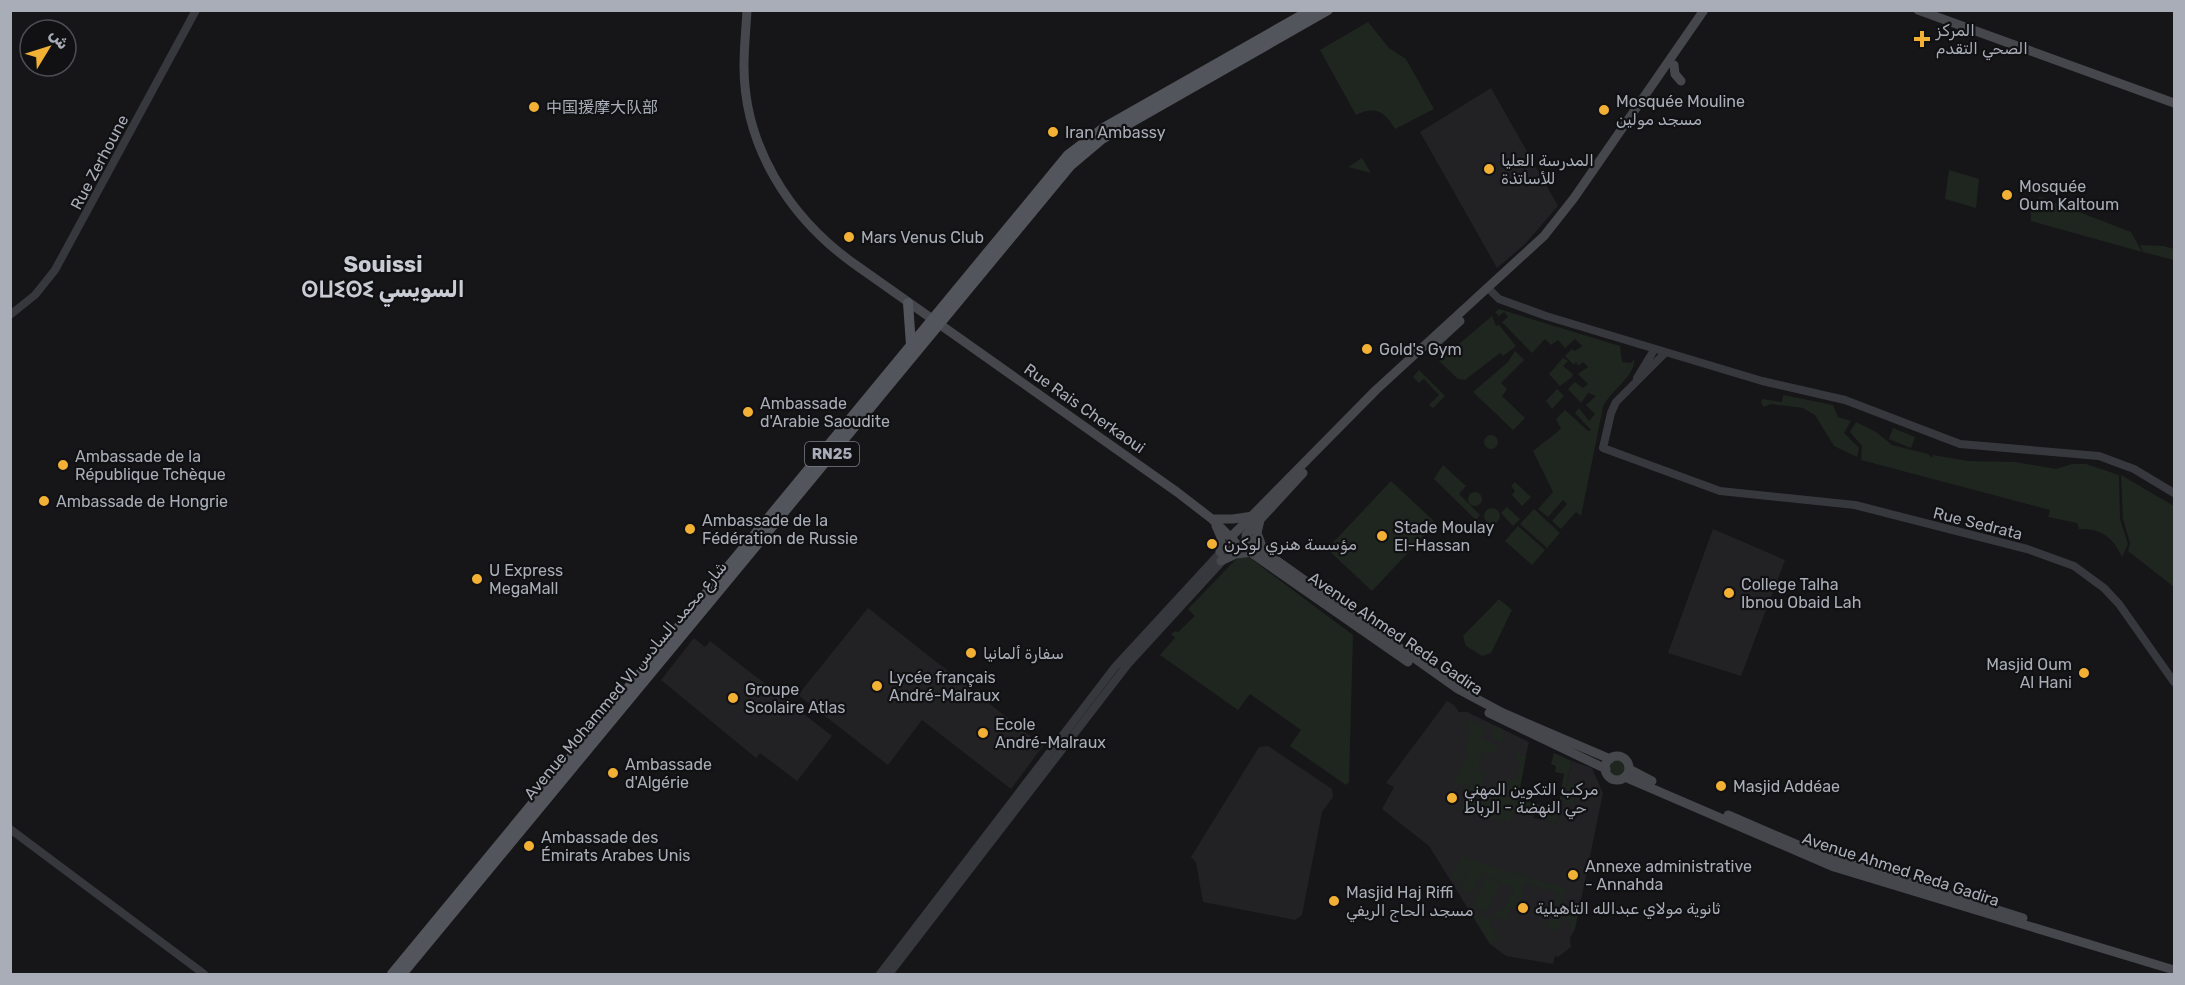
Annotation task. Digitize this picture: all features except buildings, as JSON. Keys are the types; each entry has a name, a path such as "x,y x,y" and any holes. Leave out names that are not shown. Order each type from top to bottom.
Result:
{"main road":[{"name":"Rue Rais Cherkaoui","path":"747,10 744,66 747,100 759,145 775,180 794,207 823,240 908,303 1239,537"},
{"name":"Avenue Mohammed VI شارع محمد السادس","path":"402,975 936,322 1062,162 1082,143 1124,116 1311,10"},
{"name":"Avenue Mohammed VI شارع محمد السادس","path":"392,975 911,345 936,322 1088,148 1328,10"},
{"path":"1490,291 1563,213 1704,10"},
{"path":"1239,537 1376,390 1556,231 1712,10"},
{"path":"1918,10 2175,103"},
{"path":"1934,10 2175,97"},
{"path":"1674,65 1675,74 1681,81"},
{"path":"908,303 911,345"},
{"path":"1254,552 1220,556 1221,537 1212,519 1257,517"},
{"path":"1257,517 1257,533 1264,551"},
{"name":"Avenue Ahmed Reda Gadira","path":"1239,537 1264,551 1458,689 1608,764"},
{"name":"Avenue Ahmed Reda Gadira","path":"1239,537 1254,552 1455,694 1608,764"},
{"path":"1623,758 1627,773 1614,780 1607,774 1608,764 1623,758"},
{"name":"Avenue Ahmed Reda Gadira","path":"1627,773 1814,852 2175,964"},
{"name":"Avenue Ahmed Reda Gadira","path":"1627,773 1834,867 2175,970"}],"street":[{"name":"Rue Zerhoune","path":"10,315 35,295 55,270 196,10"},
{"path":"1490,291 1509,304 1762,381 1845,400 1960,444 2099,456 2145,475 2175,493"},
{"path":"1638,344 1642,355 1642,367"},
{"path":"1636,379 1654,350"},
{"path":"1636,379 1665,353"},
{"name":"Rue Sedrata","path":"1636,379 1620,397 1611,413 1603,448 1720,491 1855,505 2027,549 2074,566 2104,588 2119,604 2175,682"},
{"path":"880,975 1120,661 1239,537"},
{"path":"889,975 1128,664 1220,556"},
{"path":"10,829 204,975"}],"shaded area":[{"path":"1368,22 1389,48 1406,59 1434,109 1395,129 1388,118 1379,112 1369,111 1356,115 1320,50"},
{"name":"المدرسة العليا للأساتذة","path":"1491,88 1558,206 1525,244 1497,268 1420,132"},
{"path":"1362,158 1371,173 1348,167"},
{"path":"1949,170 1979,179 1976,208 1945,199"},
{"path":"2040,197 2131,232 2142,252 2031,221 2031,204"},
{"path":"2140,245 2164,246 2174,249 2174,260 2143,252"},
{"path":"1499,309 1620,346 1622,362 1631,363 1634,359 1631,371 1603,407 1581,516 1576,512 1561,529 1552,521 1567,504 1563,500 1548,517 1538,509 1553,492 1533,451 1561,429 1556,419 1565,410 1588,431 1591,430 1575,413 1579,408 1589,421 1595,414 1586,405 1596,396 1588,393 1581,403 1568,389 1575,382 1583,388 1588,384 1578,374 1588,367 1583,362 1578,366 1576,362 1574,365 1565,356 1572,349 1575,351 1582,346 1575,339 1565,348 1558,340 1551,345 1545,339 1532,353 1502,322 1508,317 1504,312 1499,316 1495,312"},
{"path":"1492,316 1496,326 1499,325 1516,346 1503,356 1500,353 1465,380 1458,379 1439,361"},
{"path":"1515,351 1524,360 1501,383 1507,389 1502,396 1525,418 1513,430 1473,392 1508,362"},
{"path":"1563,358 1568,361 1563,366 1573,374 1560,386 1549,374"},
{"path":"1419,370 1445,396 1433,408 1429,405 1439,395 1424,379 1419,383 1413,377"},
{"path":"1557,389 1564,396 1552,409 1546,401"},
{"path":"1783,395 1833,405 1838,417 1851,421 1844,433 1859,448 1857,457 1834,446 1815,415 1803,408 1771,404 1764,407 1761,403 1762,399 1782,402"},
{"path":"1856,422 1876,432 1892,445 1928,454 1932,458 1933,455 1968,461 2016,462 2056,469 2072,464 2086,464 2119,475 2120,519 2128,544 2122,557 2115,544 2105,535 2094,530 2079,529 2077,523 2048,517 2050,510 1861,460 1862,446 1850,432"},
{"path":"1893,428 1915,437 1911,448 1889,439"},
{"path":"1491,435 1496,437 1498,442 1496,447 1491,449 1486,447 1484,442 1486,437"},
{"path":"1443,465 1466,486 1459,494 1480,515 1476,520 1434,479"},
{"path":"2121,475 2174,506 2174,587 2128,551 2130,543 2123,519"},
{"path":"1391,481 1436,523 1372,591 1327,549"},
{"path":"1515,482 1531,497 1522,506 1512,495 1515,491 1511,486"},
{"path":"1472,492 1478,492 1482,499 1478,506 1472,506 1468,502 1468,496"},
{"path":"1507,507 1520,519 1513,526 1501,513"},
{"path":"1492,508 1498,510 1500,516 1498,522 1492,524 1486,522 1484,516 1486,510"},
{"path":"1534,509 1560,533 1547,548 1520,524"},
{"path":"1518,526 1545,550 1532,565 1505,541"},
{"path":"1713,529 1785,560 1741,676 1668,653"},
{"path":"1246,555 1353,635 1349,782 1346,785 1290,746 1301,730 1250,694 1238,710 1160,655 1175,638 1171,634 1178,632 1195,616 1188,609 1239,556"},
{"path":"1499,599 1512,610 1491,653 1482,656 1466,646 1463,636"},
{"name":"Lycée français André-Malraux","path":"868,608 1043,746 1011,789 922,720 888,765 798,695"},
{"name":"Groupe Scolaire Atlas","path":"694,638 705,647 710,641 832,736 797,781 760,753 756,758 661,680"},
{"path":"1447,701 1459,712 1467,712 1529,742 1512,813 1557,823 1572,761 1592,768 1603,793 1575,929 1570,938 1571,947 1558,957 1555,956 1553,964 1506,956 1490,944 1429,846 1382,809 1394,787 1386,783"},
{"path":"1465,721 1484,725 1482,740 1498,745 1496,751 1491,750 1490,754 1482,753 1478,771 1490,774 1484,775 1481,787 1506,792 1508,781 1503,777 1516,780 1520,762 1515,760 1516,754 1526,756 1518,799 1558,809 1564,774 1555,772 1556,766 1551,764 1554,753 1572,761 1557,823 1543,820 1543,817 1534,814 1533,818 1512,813 1510,822 1461,810 1469,784 1465,783 1464,787 1453,781 1467,758 1468,750 1464,747 1471,732 1467,729"},
{"path":"1494,725 1502,729 1503,742 1491,738"},
{"path":"1268,746 1332,789 1333,797 1322,812 1302,915 1295,920 1203,902 1196,862 1191,857 1259,747"},
{"path":"1617,760 1625,768 1617,776 1609,768"},
{"path":"1568,784 1577,785 1573,805 1564,803"},
{"path":"1461,857 1567,889 1560,906 1578,911 1575,929 1569,931 1571,923 1560,917 1562,911 1554,908 1559,893 1525,883 1521,898 1523,901 1510,910 1505,921 1496,917 1489,921 1499,939 1490,944 1470,912 1488,919 1502,910 1505,914 1503,909 1515,890 1482,873 1471,894 1460,889 1470,868 1461,883 1451,878"},
{"path":"1486,876 1500,883 1487,913 1472,906"},
{"path":"1554,918 1562,921 1561,926 1552,932 1544,925"}],"place":[{"name":"المركز الصحي التقدم","path":"1922,39"},
{"name":"中国援摩大队部","path":"534,107"},
{"name":"Mosquée Mouline مسجد مولين","path":"1604,110"},
{"name":"Iran Ambassy","path":"1053,132"},
{"name":"المدرسة العليا للأساتذة","path":"1489,169"},
{"name":"Mosquée Oum Kaltoum","path":"2007,195"},
{"name":"Mars Venus Club","path":"849,237"},
{"name":"Gold's Gym","path":"1367,349"},
{"name":"Ambassade d'Arabie Saoudite","path":"748,412"},
{"name":"Ambassade de la République Tchèque","path":"63,465"},
{"name":"Ambassade de Hongrie","path":"44,501"},
{"name":"Ambassade de la Fédération de Russie","path":"690,529"},
{"name":"Stade Moulay El-Hassan","path":"1382,536"},
{"name":"مؤسسة هنري لوكرن","path":"1212,544"},
{"name":"U Express MegaMall","path":"477,579"},
{"name":"College Talha Ibnou Obaid Lah","path":"1729,593"},
{"name":"سفارة ألمانيا","path":"971,653"},
{"name":"Masjid Oum Al Hani","path":"2084,673"},
{"name":"Lycée français André-Malraux","path":"877,686"},
{"name":"Groupe Scolaire Atlas","path":"733,698"},
{"name":"Ecole André-Malraux","path":"983,733"},
{"name":"Ambassade d'Algérie","path":"613,773"},
{"name":"Masjid Addéae","path":"1721,786"},
{"name":"مركب التكوين المهني حي النهضة - الرباط","path":"1452,798"},
{"name":"Ambassade des Émirats Arabes Unis","path":"529,846"},
{"name":"Annexe administrative - Annahda","path":"1573,875"},
{"name":"Masjid Haj Riffi مسجد الحاج الريفي","path":"1334,901"},
{"name":"ثانوية مولاي عبدالله التاهيلية","path":"1523,908"}],"district":[{"name":"Souissi ⵙⵡⵉⵙⵉ السويسي","path":"383,276"}]}
